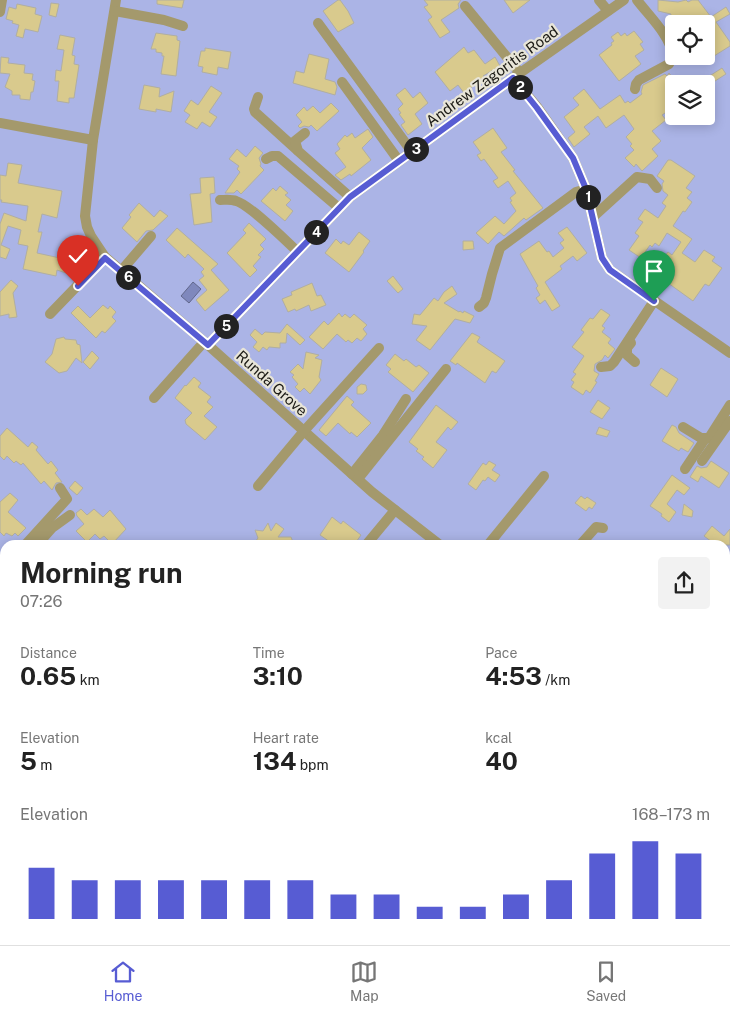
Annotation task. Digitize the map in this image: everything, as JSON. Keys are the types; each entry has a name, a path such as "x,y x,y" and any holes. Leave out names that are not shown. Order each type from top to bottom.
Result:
{"street":[{"path":"0,12 2,0"},
{"name":"Runda Grove","path":"116,0 93,140 85,216 86,227 91,236 105,258 206,343 355,477 434,540"},
{"path":"599,0 608,11"},
{"name":"Andrew Zagoritis Road","path":"154,398 350,197 624,0"},
{"path":"635,89 639,80 669,64 673,56 672,48 666,38 637,0"},
{"path":"465,6 573,158 586,189 602,258 610,270 730,353"},
{"path":"115,11 164,20 183,26"},
{"path":"318,23 412,152"},
{"path":"342,82 399,161"},
{"path":"258,97 254,109 255,112 350,197"},
{"path":"0,123 93,140"},
{"path":"298,151 295,141 305,133"},
{"path":"266,159 278,156 338,208"},
{"path":"593,217 637,177 650,179 657,188"},
{"path":"479,307 484,304 500,248 576,192 586,189"},
{"path":"220,200 235,200 241,203 297,251"},
{"path":"121,271 151,236"},
{"path":"50,314 105,258"},
{"path":"635,362 627,355 627,348 657,303"},
{"path":"601,367 610,366 614,362 657,303"},
{"path":"258,486 380,348"},
{"path":"355,477 446,369"},
{"path":"355,477 406,399"},
{"path":"685,469 705,439 709,438 712,434 730,405"},
{"path":"702,461 730,421"},
{"path":"683,427 705,439"},
{"path":"492,540 544,476"},
{"path":"29,540 67,499 60,488"},
{"path":"370,540 395,510"},
{"path":"41,540 52,528 70,515"},
{"path":"584,540 596,527 603,528"}],"shaded area":[{"path":"0,0 730,0 730,540 0,540"},
{"path":"193,282 201,289 189,303 181,296"}],"building":[{"path":"157,0 184,0 182,8 157,4"},
{"path":"338,0 348,11 354,23 338,32 323,11"},
{"path":"424,0 461,0 458,4 459,8 441,20 450,32 440,38 428,20 432,17 424,7 428,5"},
{"path":"504,0 530,0 513,13"},
{"path":"658,0 678,2 686,0 688,2 698,0 709,15 671,15 658,11"},
{"path":"51,3 59,4 56,17 49,15"},
{"path":"17,4 36,8 35,14 42,16 38,32 25,29 23,38 16,36 19,25 6,19 9,7 16,9"},
{"path":"726,7 730,14 716,22 730,42 730,46 715,55 714,15"},
{"path":"634,31 643,42 640,44 644,50 635,56 641,64 619,81 599,55 612,45 611,43 614,41 611,37 618,32 621,36 625,33 627,36"},
{"path":"156,33 177,36 177,40 180,41 176,76 161,74 164,56 162,56 162,53 156,52 156,49 151,49"},
{"path":"60,35 75,38 72,55 75,56 74,64 79,65 74,98 69,98 69,103 57,101 59,81 55,81 56,70 61,71 64,50 57,49"},
{"path":"464,47 468,53 474,50 485,64 495,57 500,66 483,76 485,77 464,93 458,85 450,91 435,72"},
{"path":"205,48 231,52 228,69 218,67 217,75 202,72 203,67 198,66 201,51 205,51"},
{"path":"309,54 329,59 325,79 335,82 337,87 335,95 293,83 296,71 304,73"},
{"path":"1,57 9,58 8,63 25,65 24,73 33,74 32,80 35,81 30,100 20,99 20,95 12,95 12,91 5,87 10,74 0,73"},
{"path":"722,68 726,74 715,81 715,75 711,75"},
{"path":"665,74 665,113 662,115 665,121 652,131 661,141 652,149 658,156 642,171 636,164 634,167 625,158 634,150 626,137 634,129 624,115 606,128 598,116 584,127 590,134 574,147 568,138 575,132 564,117 579,105 573,98 584,89 600,109 620,95 625,103 628,101 630,103 642,94 643,85"},
{"path":"144,85 160,88 159,97 174,91 171,112 156,109 156,112 139,109"},
{"path":"211,86 222,93 209,112 217,117 210,127 202,122 197,129 185,122 190,115 184,111 191,100 198,105"},
{"path":"405,88 413,98 420,92 428,103 415,114 422,124 408,135 401,125 405,122 398,109 403,104 396,95"},
{"path":"331,103 339,111 317,131 311,125 300,128 298,126 302,122 296,115 304,107 307,111 313,106 320,113"},
{"path":"493,128 507,148 501,152 515,170 513,171 543,208 526,220 524,218 504,236 499,232 488,244 476,233 495,216 504,224 516,211 510,202 512,201 510,198 516,193 508,181 498,188 493,181 498,178 484,159 481,161 477,155 481,153 473,142"},
{"path":"368,129 373,137 362,148 371,160 351,176 350,174 341,180 335,175 346,167 335,153 340,149 337,144 345,135 347,137 352,133 355,138"},
{"path":"255,146 263,153 259,158 260,166 264,170 241,194 237,190 234,193 225,193 240,172 237,169 239,166 229,159 237,149 246,157"},
{"path":"668,160 671,160 695,176 686,188 692,192 687,198 692,202 673,226 692,239 682,253 695,262 704,250 715,257 712,261 722,268 709,286 705,284 693,301 668,283 673,276 663,269 668,262 663,258 668,252 672,255 681,242 667,233 659,246 655,243 652,247 650,245 641,258 629,250 639,236 635,233 643,222 638,219 645,209 658,218 666,206 662,203 668,195 663,191 662,184 664,181 657,176"},
{"path":"8,163 22,165 18,183 62,191 57,218 42,214 38,232 42,232 37,253 60,258 59,263 71,266 69,274 57,270 56,276 23,269 28,246 18,244 21,230 8,226 1,245 10,249 6,259 0,257 0,224 4,213 26,221 28,206 1,202 2,200 0,200 0,175 6,176"},
{"path":"214,177 215,193 210,194 212,222 194,225 190,194 201,193 200,178"},
{"path":"280,186 288,193 285,195 291,200 286,205 293,211 285,221 261,201 273,188 276,191"},
{"path":"139,203 154,217 160,210 168,216 153,230 146,231 137,242 122,228 131,217 129,215"},
{"path":"249,223 266,239 260,245 264,249 258,255 261,257 253,266 257,270 250,277 227,253 246,233 243,230"},
{"path":"567,227 587,253 577,261 573,256 560,266 562,269 545,282 560,306 552,311 545,300 540,304 536,298 540,295 536,288 538,286 520,254 539,241 553,257 564,248 560,243 564,240 558,233"},
{"path":"177,228 218,264 211,270 229,290 205,311 196,300 207,290 199,280 204,276 201,272 204,269 188,254 185,258 166,240"},
{"path":"359,232 370,241 349,272 325,253 336,239 341,244 343,241 349,245"},
{"path":"463,241 473,241 474,249 463,250"},
{"path":"393,276 403,289 398,293 387,281"},
{"path":"11,280 18,286 13,293 17,317 9,318 9,314 0,316 0,292"},
{"path":"312,283 317,296 321,295 326,305 311,311 309,305 296,311 295,309 288,312 282,299 292,295 291,292"},
{"path":"452,286 457,294 444,303 459,312 463,313 464,311 474,316 470,323 455,319 430,350 416,340 427,326 412,324 414,314 420,315 434,298 438,301 444,292"},
{"path":"103,305 108,309 110,306 116,312 112,317 116,321 105,333 102,331 96,338 71,313 78,306 90,318"},
{"path":"601,309 610,315 602,326 605,328 602,332 611,339 608,343 615,349 608,358 605,355 602,360 595,364 594,371 599,374 595,381 597,382 590,393 586,390 583,395 571,387 574,382 571,380 576,374 573,372 584,356 572,347 584,332 581,330 590,318 593,319"},
{"path":"339,313 342,317 345,314 350,318 354,314 367,325 363,329 367,334 361,341 357,338 352,343 348,340 346,342 337,334 323,349 309,337 324,321 328,325"},
{"path":"287,324 305,340 300,345 287,333 286,343 280,343 280,348 269,347 267,350 263,347 259,352 253,347 257,342 250,335 255,329 262,335 265,332 280,333"},
{"path":"472,333 480,337 477,342 505,361 496,373 492,371 485,383 457,363 456,365 450,361"},
{"path":"64,337 65,339 76,340 77,344 80,345 82,363 76,358 67,371 59,373 45,362 52,354 56,339"},
{"path":"92,351 99,358 90,369 83,362"},
{"path":"306,352 319,355 315,358 322,360 319,377 321,380 310,394 304,388 300,392 295,387 298,384 292,377 294,375 290,372 298,364 303,369"},
{"path":"395,354 404,361 406,359 416,367 419,365 429,373 413,392 388,372 391,369 386,365"},
{"path":"661,368 678,379 667,397 650,385"},
{"path":"194,377 201,383 198,387 211,397 207,402 213,407 204,416 217,427 205,440 186,424 185,420 192,413 175,398"},
{"path":"361,384 366,385 367,390 363,394 357,394 357,387"},
{"path":"347,396 354,402 351,405 371,423 357,437 351,432 350,434 338,423 326,436 319,430"},
{"path":"598,400 610,408 602,419 590,412"},
{"path":"436,405 458,422 451,430 448,427 436,442 447,450 433,468 422,459 424,457 416,451 418,449 409,442"},
{"path":"672,425 676,427 679,433 694,443 688,452 681,448 679,451 662,441"},
{"path":"599,427 610,431 607,437 596,434"},
{"path":"7,428 28,447 32,442 38,447 36,450 48,464 51,461 58,470 55,473 62,482 56,483 52,490 44,481 41,484 23,463 21,465 16,461 14,463 7,456 4,460 0,456 0,436"},
{"path":"489,461 496,465 492,470 500,475 495,482 488,477 485,481 483,480 476,490 468,484 483,463 486,465"},
{"path":"711,461 729,473 719,488 701,476 698,482 690,477 697,466 701,468 707,467"},
{"path":"672,475 690,488 684,495 677,490 667,504 676,512 669,522 661,516 662,514 650,506"},
{"path":"75,481 83,488 77,495 69,488"},
{"path":"10,493 18,500 8,512 26,528 18,536 15,533 12,536 6,533 4,536 0,532 0,502"},
{"path":"581,496 585,499 587,497 596,503 592,509 589,507 586,511 575,503"},
{"path":"684,504 693,511 692,517 682,515"},
{"path":"81,509 87,515 94,509 103,517 110,510 126,529 116,540 108,540 104,536 100,539 95,534 89,540 85,540 76,531 84,524 76,513"},
{"path":"332,517 341,524 343,521 361,535 358,540 327,540 320,535"},
{"path":"268,523 271,531 276,523 284,529 278,537 291,537 292,540 257,540 258,538 255,530 263,531"},
{"path":"712,526 724,536 730,529 730,540 709,540 704,536"}],"route":[{"path":"78,286 105,258 208,345 343,203 513,78 573,158 586,189 602,258 610,270 654,301"}]}
